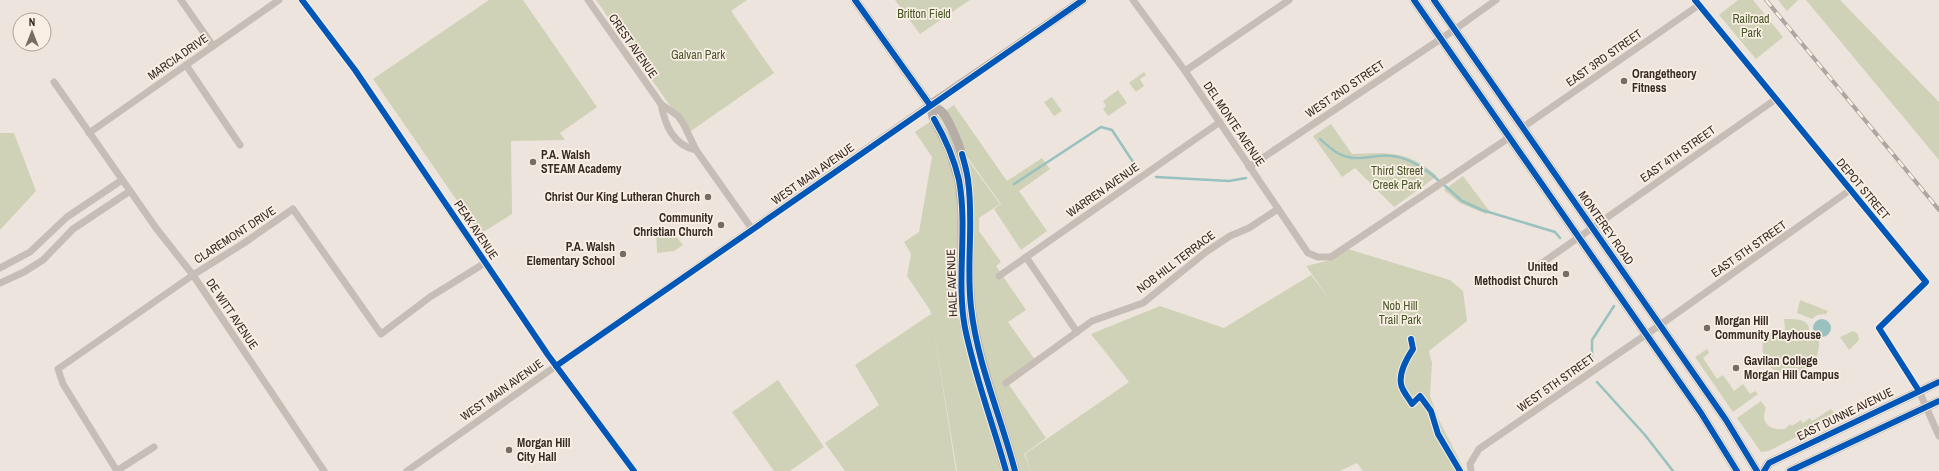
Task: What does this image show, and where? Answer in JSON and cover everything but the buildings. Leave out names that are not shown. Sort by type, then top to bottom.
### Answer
[{"type":"main road","name":"HALE AVENUE","points":[[855,0],[930,105],[933,117],[950,151],[959,181],[962,208],[962,289],[965,327],[1006,471]]},
{"type":"main road","name":"WEST MAIN AVENUE","points":[[930,105],[1083,0]]},
{"type":"main road","points":[[1414,0],[1701,413],[1737,471]]},
{"type":"main road","name":"MONTEREY ROAD","points":[[1434,0],[1726,420],[1757,471]]},
{"type":"main road","name":"HALE AVENUE","points":[[930,105],[941,111],[951,126],[958,142],[968,180],[970,202],[970,300],[974,326],[982,359],[1015,471]]},
{"type":"main road","name":"EAST DUNNE AVENUE","points":[[1764,471],[1770,463],[1939,382]]},
{"type":"main road","points":[[1790,471],[1939,401]]},
{"type":"street","points":[[181,0],[213,46]]},
{"type":"street","name":"MARCIA DRIVE","points":[[89,133],[278,0]]},
{"type":"street","name":"PEAK AVENUE","points":[[302,0],[355,70],[556,366],[634,471]]},
{"type":"street","name":"CREST AVENUE","points":[[588,0],[661,104],[678,116],[684,124],[696,150],[752,229]]},
{"type":"street","name":"DEL MONTE AVENUE","points":[[1133,0],[1185,71],[1308,253],[1318,258],[1331,257],[1510,137]]},
{"type":"street","points":[[1185,71],[1289,0]]},
{"type":"street","name":"WEST 2ND STREET","points":[[1249,167],[1441,39],[1496,0]]},
{"type":"street","name":"DEPOT STREET","points":[[1697,3],[1926,282],[1879,328],[1918,391]]},
{"type":"street","name":"EAST 3RD STREET","points":[[1522,128],[1697,3]]},
{"type":"street","points":[[186,65],[240,145]]},
{"type":"street","name":"DE WITT AVENUE","points":[[54,82],[156,228],[193,275],[324,471]]},
{"type":"street","name":"EAST 4TH STREET","points":[[1535,268],[1580,238],[1592,228],[1776,99]]},
{"type":"street","name":"CREST AVENUE","points":[[661,104],[665,122],[670,132],[678,142],[685,147],[696,150]]},
{"type":"street","name":"WEST MAIN AVENUE","points":[[407,471],[930,105]]},
{"type":"street","name":"WARREN AVENUE","points":[[999,276],[1220,122]]},
{"type":"street","points":[[0,268],[30,252],[67,217],[122,180]]},
{"type":"street","name":"EAST 5TH STREET","points":[[1660,325],[1850,190]]},
{"type":"street","points":[[0,283],[24,272],[43,260],[73,229],[130,191]]},
{"type":"street","name":"CLAREMONT DRIVE","points":[[117,471],[63,384],[58,369],[193,275],[244,243],[293,209],[381,334],[430,297],[485,263]]},
{"type":"street","name":"NOB HILL TERRACE","points":[[1006,383],[1092,321],[1143,303],[1206,252],[1230,236],[1249,228],[1278,209]]},
{"type":"street","points":[[1026,257],[1077,332]]},
{"type":"street","name":"WEST 5TH STREET","points":[[1470,468],[1479,449],[1660,325]]},
{"type":"street","points":[[1918,391],[1939,436]]},
{"type":"street","points":[[117,471],[154,447]]},
{"type":"green space","points":[[489,0],[523,0],[597,107],[560,133],[565,140],[511,141],[512,214],[480,234],[373,79]]},
{"type":"green space","name":"Galvan Park","points":[[596,0],[747,0],[731,11],[774,73],[691,131],[668,103]]},
{"type":"green space","name":"Britton Field","points":[[895,0],[970,0],[920,34]]},
{"type":"green space","name":"Railroad Park","points":[[1738,0],[1753,0],[1783,37],[1756,59],[1719,15]]},
{"type":"green space","points":[[1778,0],[1798,0],[1787,11]]},
{"type":"green space","points":[[1806,0],[1840,0],[1939,102],[1939,160]]},
{"type":"green space","points":[[1144,72],[1146,75],[1140,79],[1144,86],[1136,92],[1129,83]]},
{"type":"green space","points":[[1118,90],[1127,103],[1108,116],[1103,109],[1106,106],[1103,101]]},
{"type":"green space","points":[[1052,97],[1062,111],[1054,116],[1044,102]]},
{"type":"green space","points":[[954,105],[1007,181],[1042,158],[1050,169],[1019,191],[1047,231],[1021,250],[994,209],[1001,204],[938,116]]},
{"type":"green space","points":[[937,117],[1000,204],[979,218],[979,231],[1001,262],[996,266],[1026,310],[1008,322],[1036,361],[1007,382],[1046,438],[1024,454],[1031,471],[957,471],[933,326],[956,471],[845,471],[825,443],[879,405],[855,365],[931,314],[930,310],[907,276],[911,254],[904,242],[919,232],[932,157],[915,132]]},
{"type":"green space","name":"Third Street Creek Park","points":[[1331,124],[1352,154],[1377,153],[1407,157],[1416,161],[1437,176],[1394,207],[1355,168],[1342,177],[1313,136]]},
{"type":"green space","points":[[0,133],[14,133],[36,191],[0,230]]},
{"type":"green space","name":"Third Street Creek Park","points":[[1463,176],[1490,212],[1486,214],[1460,203],[1444,190]]},
{"type":"green space","points":[[656,231],[672,231],[683,245],[674,251],[657,253]]},
{"type":"green space","name":"Nob Hill Trail Park","points":[[1348,249],[1450,280],[1463,291],[1467,321],[1429,351],[1432,363],[1430,396],[1439,420],[1465,471],[1363,471],[1357,463],[1340,471],[1031,471],[1025,454],[1129,382],[1091,334],[1160,306],[1224,328],[1311,275],[1328,297],[1306,266],[1327,261]]},
{"type":"green space","points":[[1800,300],[1828,311],[1826,314],[1817,315],[1812,319],[1797,313]]},
{"type":"green space","points":[[1784,319],[1796,319],[1805,322],[1809,327],[1811,337],[1819,341],[1816,358],[1808,369],[1797,374],[1785,375],[1774,370],[1766,361],[1763,348],[1766,331],[1767,330],[1775,335],[1781,333],[1785,329]]},
{"type":"green space","points":[[1853,331],[1858,334],[1859,340],[1849,350],[1840,337]]},
{"type":"green space","points":[[1707,349],[1709,353],[1703,358],[1717,379],[1723,375],[1734,391],[1743,384],[1750,394],[1755,391],[1758,394],[1733,412],[1695,357]]},
{"type":"green space","points":[[778,380],[824,447],[790,471],[774,471],[732,412]]},
{"type":"green space","points":[[1761,401],[1766,408],[1764,413],[1765,422],[1775,429],[1785,429],[1790,424],[1792,426],[1801,420],[1803,423],[1810,418],[1812,421],[1831,409],[1837,416],[1769,451],[1761,452],[1737,418]]},
{"type":"water","points":[[1822,319],[1828,322],[1831,328],[1828,334],[1822,337],[1816,334],[1813,328],[1816,322]]},
{"type":"waterway","points":[[1014,184],[1101,127],[1112,130],[1137,168]]},
{"type":"waterway","points":[[1320,139],[1336,152],[1352,158],[1387,156],[1403,159],[1426,170],[1439,181]]},
{"type":"waterway","points":[[1156,177],[1229,181],[1246,178]]},
{"type":"waterway","points":[[1444,185],[1462,201],[1482,210],[1555,232],[1560,238]]},
{"type":"waterway","points":[[1592,358],[1592,340],[1614,306]]},
{"type":"waterway","points":[[1597,382],[1645,435],[1673,471]]},
{"type":"railway","points":[[1766,0],[1939,210]]},
{"type":"cycle path","points":[[302,0],[355,70],[548,355],[634,471]]},
{"type":"cycle path","points":[[855,0],[930,105]]},
{"type":"cycle path","points":[[556,366],[1083,0]]},
{"type":"cycle path","points":[[1414,0],[1701,413],[1737,471]]},
{"type":"cycle path","points":[[1434,0],[1726,420],[1757,471]]},
{"type":"cycle path","points":[[1695,0],[1926,282],[1879,328],[1919,391]]},
{"type":"cycle path","points":[[934,119],[949,148],[959,180],[962,217],[962,292],[965,328],[979,382],[1006,471]]},
{"type":"cycle path","points":[[962,154],[968,177],[970,196],[969,275],[974,328],[978,349],[1015,471]]},
{"type":"cycle path","points":[[1411,339],[1413,349],[1402,370],[1402,387],[1412,404],[1420,396],[1431,411],[1438,434],[1460,471]]},
{"type":"cycle path","points":[[1764,471],[1769,463],[1939,382]]},
{"type":"cycle path","points":[[1790,471],[1939,401]]},
{"type":"place","name":"Orangetheory Fitness","points":[[1624,81]]},
{"type":"place","name":"P.A. Walsh STEAM Academy","points":[[533,162]]},
{"type":"place","name":"Christ Our King Lutheran Church","points":[[708,197]]},
{"type":"place","name":"Community Christian Church","points":[[721,225]]},
{"type":"place","name":"P.A. Walsh Elementary School","points":[[623,254]]},
{"type":"place","name":"United Methodist Church","points":[[1566,274]]},
{"type":"place","name":"Morgan Hill Community Playhouse","points":[[1707,328]]},
{"type":"place","name":"Gavilan College Morgan Hill Campus","points":[[1736,368]]},
{"type":"place","name":"Morgan Hill City Hall","points":[[509,450]]}]
